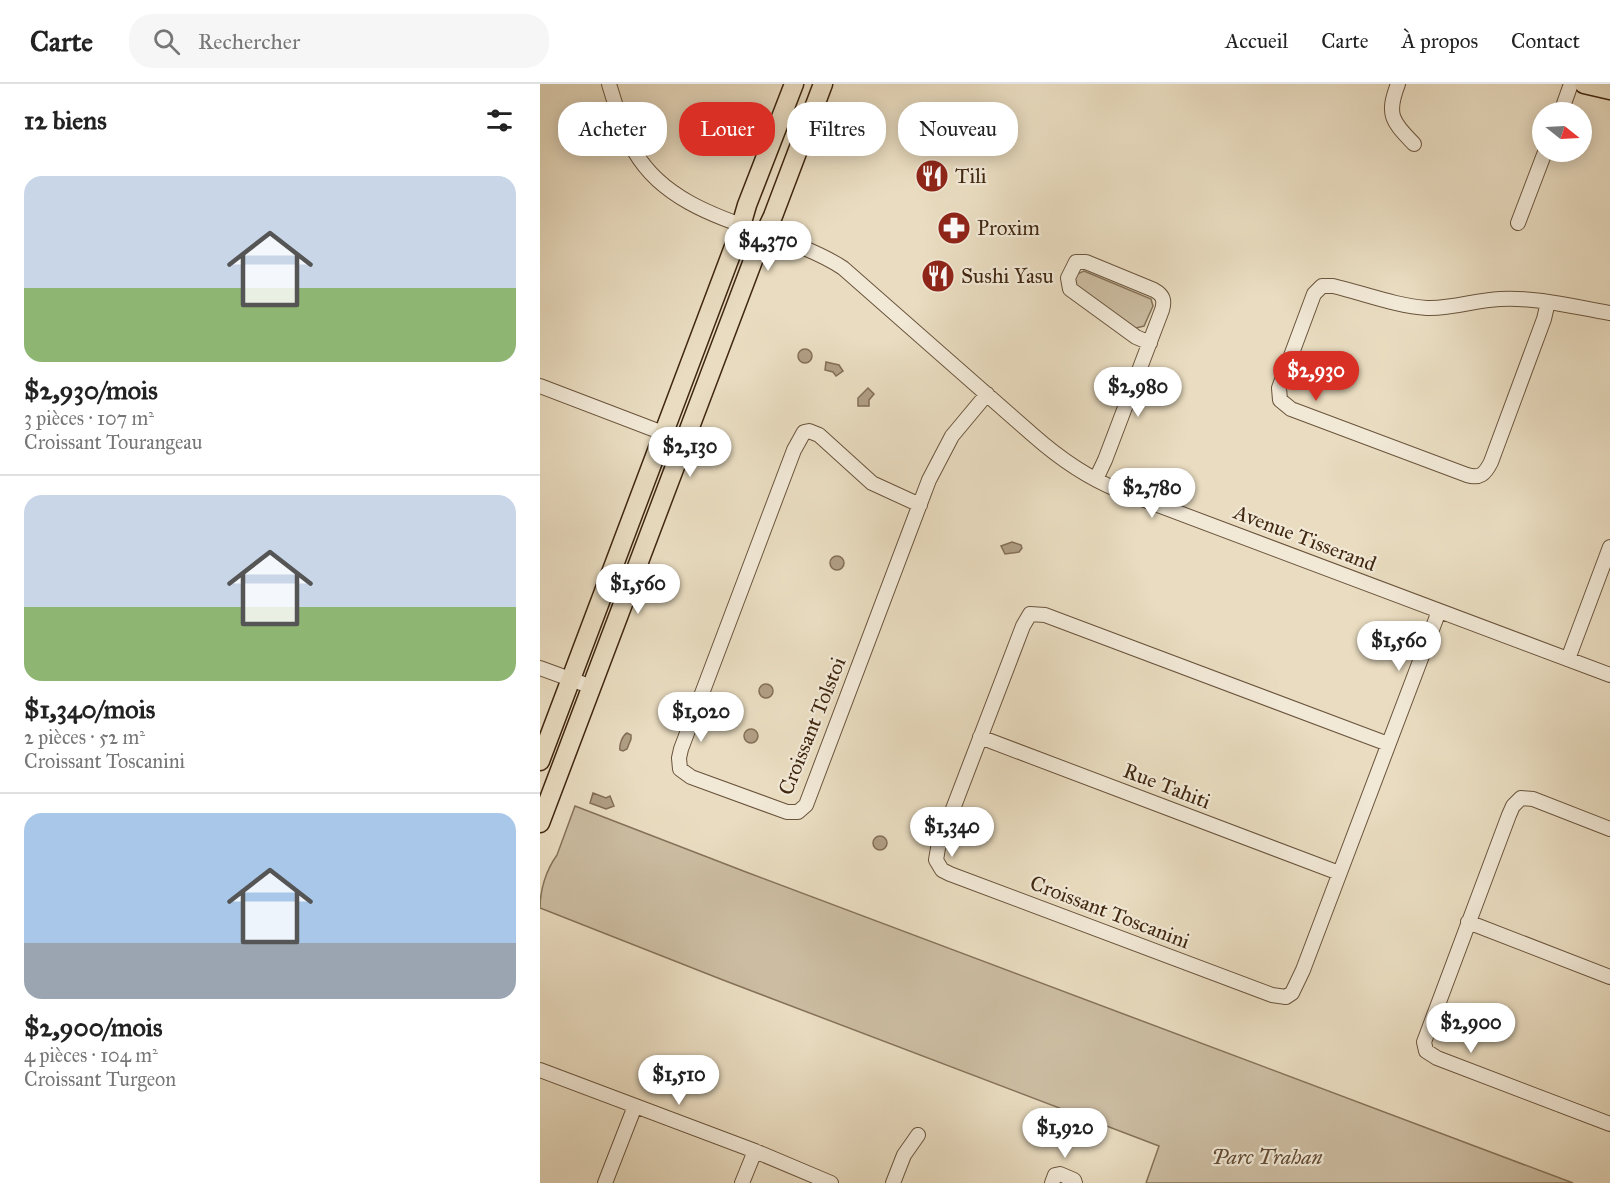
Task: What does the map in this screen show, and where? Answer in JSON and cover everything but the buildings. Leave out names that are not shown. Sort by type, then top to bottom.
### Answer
[{"type":"main road","points":[[540,761],[794,84]]},
{"type":"main road","points":[[540,823],[684,441],[823,84]]},
{"type":"main road","points":[[1584,84],[1610,90]]},
{"type":"street","name":"Avenue Tisserand","points":[[609,84],[627,137],[650,173],[667,188],[681,198],[817,253],[843,268],[1070,465],[1118,490],[1610,675]]},
{"type":"street","points":[[1398,84],[1391,113],[1395,122],[1414,144]]},
{"type":"street","points":[[1565,102],[1571,84]]},
{"type":"street","points":[[1518,223],[1541,162]]},
{"type":"street","points":[[1096,479],[1150,343],[1164,300],[1154,290],[1086,262],[1076,262],[1068,278],[1070,289],[1136,337],[1150,343]]},
{"type":"street","points":[[1548,302],[1544,319],[1488,470],[1481,476],[1467,475],[1287,408],[1280,400],[1279,388],[1314,294],[1322,286],[1333,286],[1428,308],[1455,307],[1500,299],[1526,299],[1548,302],[1610,314]]},
{"type":"street","points":[[540,386],[684,441]]},
{"type":"street","name":"Croissant Tolstoi","points":[[920,505],[878,487],[819,435],[809,431],[804,432],[794,450],[681,749],[680,769],[691,777],[787,812],[798,812],[806,805],[920,505],[945,447],[987,394]]},
{"type":"street","points":[[1568,659],[1610,547]]},
{"type":"street","name":"Croissant Toscanini","points":[[1388,744],[1035,613],[1027,616],[980,737],[936,855],[939,867],[950,874],[1282,998],[1289,996],[1295,989],[1439,611]]},
{"type":"street","points":[[540,668],[592,687]]},
{"type":"street","name":"Rue Tahiti","points":[[980,737],[1339,873]]},
{"type":"street","points":[[1610,828],[1533,799],[1521,798],[1513,806],[1424,1042],[1426,1051],[1437,1058],[1610,1124]]},
{"type":"street","points":[[1468,922],[1610,976]]},
{"type":"street","points":[[540,1070],[754,1151],[831,1183]]},
{"type":"street","points":[[605,1183],[634,1106]]},
{"type":"street","points":[[893,1183],[904,1155],[918,1135]]},
{"type":"street","points":[[742,1183],[754,1151]]},
{"type":"street","points":[[1052,1183],[1055,1176],[1060,1174],[1074,1180],[1075,1183]]},
{"type":"green space","points":[[1084,271],[1151,299],[1153,306],[1144,326],[1136,328],[1131,326],[1077,286],[1075,279],[1077,274]]},
{"type":"green space","name":"Parc Trahan","points":[[575,806],[1573,1183],[1146,1183],[1159,1146],[540,908],[544,880],[557,855]]},
{"type":"shaded area","points":[[802,349],[808,349],[812,356],[808,363],[802,363],[798,359],[798,353]]},
{"type":"shaded area","points":[[826,362],[839,365],[843,371],[836,376],[833,372],[825,370]]},
{"type":"shaded area","points":[[868,388],[874,394],[869,400],[869,406],[858,406],[858,398]]},
{"type":"shaded area","points":[[1012,542],[1021,545],[1022,548],[1019,552],[1005,554],[1001,546]]},
{"type":"shaded area","points":[[834,556],[840,556],[844,563],[840,570],[834,570],[830,566],[830,560]]},
{"type":"shaded area","points":[[763,684],[769,684],[773,691],[769,698],[763,698],[759,694],[759,688]]},
{"type":"shaded area","points":[[748,729],[754,729],[758,736],[754,743],[748,743],[744,739],[744,733]]},
{"type":"shaded area","points":[[627,733],[631,735],[631,739],[627,749],[623,751],[620,750],[620,743]]},
{"type":"shaded area","points":[[593,793],[606,798],[610,796],[614,806],[606,809],[590,803]]},
{"type":"shaded area","points":[[877,836],[883,836],[887,843],[883,850],[877,850],[873,846],[873,840]]},
{"type":"place","name":"Tili","points":[[932,176]]},
{"type":"place","name":"Proxim","points":[[954,228]]},
{"type":"place","name":"Sushi Yasu","points":[[938,276]]}]
